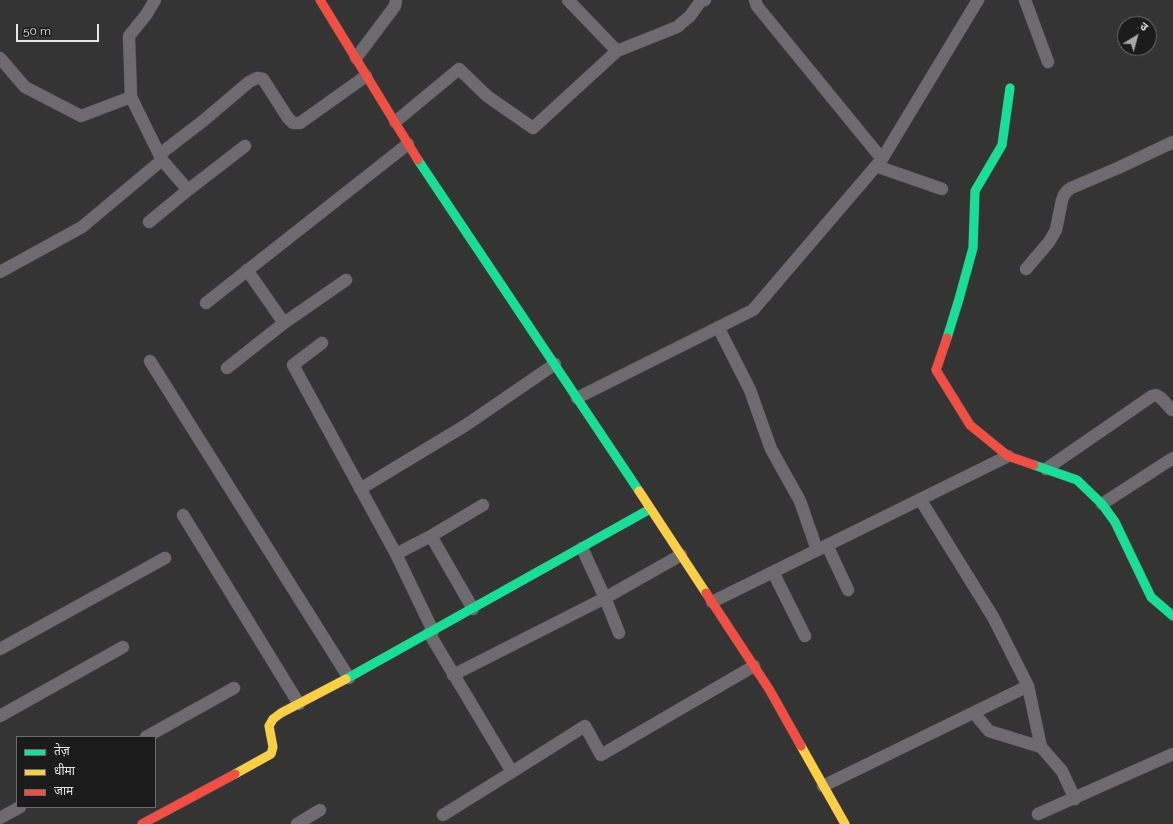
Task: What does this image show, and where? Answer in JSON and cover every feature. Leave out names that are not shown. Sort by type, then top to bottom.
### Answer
[{"type":"street","points":[[155,0],[146,15],[129,36],[131,97],[161,157],[188,190]]},
{"type":"street","points":[[320,0],[408,144],[769,689],[845,824]]},
{"type":"street","points":[[356,58],[395,6],[396,0]]},
{"type":"street","points":[[568,0],[617,52]]},
{"type":"street","points":[[395,122],[459,69],[487,96],[533,128],[617,52],[677,27],[690,16],[700,2],[705,0]]},
{"type":"street","points":[[755,0],[757,6],[879,163],[942,189]]},
{"type":"street","points":[[577,398],[753,310],[879,163],[978,0]]},
{"type":"street","points":[[1025,0],[1048,62]]},
{"type":"street","points":[[0,58],[25,87],[81,116],[131,97]]},
{"type":"street","points":[[0,272],[82,227],[249,82],[257,78],[263,79],[288,118],[293,123],[300,124],[366,76]]},
{"type":"street","points":[[1010,88],[1002,145],[974,191],[973,248],[959,299],[936,370],[970,425],[1008,456],[1077,480],[1102,504],[1116,522],[1151,597],[1173,616]]},
{"type":"street","points":[[1026,269],[1049,242],[1056,230],[1062,200],[1067,191],[1173,142]]},
{"type":"street","points":[[206,303],[408,144]]},
{"type":"street","points":[[149,222],[245,146]]},
{"type":"street","points":[[247,270],[284,323]]},
{"type":"street","points":[[227,368],[284,323],[346,280]]},
{"type":"street","points":[[718,327],[750,390],[771,449],[800,500],[822,548],[848,590]]},
{"type":"street","points":[[322,343],[293,366],[396,554],[431,632],[453,675],[512,772]]},
{"type":"street","points":[[150,361],[349,678]]},
{"type":"street","points":[[360,489],[466,425],[555,364]]},
{"type":"street","points":[[1046,469],[1152,396],[1156,395],[1161,398],[1172,410]]},
{"type":"street","points":[[712,602],[1008,456]]},
{"type":"street","points":[[1102,504],[1173,458]]},
{"type":"street","points":[[920,499],[993,617],[1028,686],[1041,747],[1062,771],[1075,799]]},
{"type":"street","points":[[396,554],[431,536],[483,504]]},
{"type":"street","points":[[142,824],[271,754],[273,747],[269,726],[272,719],[349,678],[650,509]]},
{"type":"street","points":[[183,515],[299,704]]},
{"type":"street","points":[[431,536],[473,609]]},
{"type":"street","points":[[582,548],[619,633]]},
{"type":"street","points":[[453,675],[605,598],[681,555]]},
{"type":"street","points":[[0,649],[165,558]]},
{"type":"street","points":[[772,572],[804,636]]},
{"type":"street","points":[[0,716],[123,647]]},
{"type":"street","points":[[443,815],[586,726],[601,754],[754,666]]},
{"type":"street","points":[[824,786],[1028,686]]},
{"type":"street","points":[[148,736],[234,688]]},
{"type":"street","points":[[974,713],[989,732],[1041,747]]},
{"type":"street","points":[[1038,814],[1075,799],[1173,754]]},
{"type":"street","points":[[0,818],[18,808]]},
{"type":"street","points":[[297,824],[320,810]]},
{"type":"traffic: fast","points":[[947,338],[973,248],[975,191],[1002,145],[1010,88]]},
{"type":"traffic: fast","points":[[418,160],[639,491]]},
{"type":"traffic: fast","points":[[1034,465],[1077,480],[1102,504],[1115,522],[1151,597],[1173,616]]},
{"type":"traffic: fast","points":[[346,679],[650,509]]},
{"type":"traffic: slow","points":[[639,491],[706,593]]},
{"type":"traffic: slow","points":[[235,774],[271,754],[273,747],[269,726],[273,719],[281,713],[346,679]]},
{"type":"traffic: slow","points":[[801,746],[845,824]]},
{"type":"traffic: jam","points":[[320,0],[418,160]]},
{"type":"traffic: jam","points":[[947,338],[936,370],[970,425],[1008,456],[1034,465]]},
{"type":"traffic: jam","points":[[706,593],[769,689],[801,746]]},
{"type":"traffic: jam","points":[[142,824],[235,774]]}]
